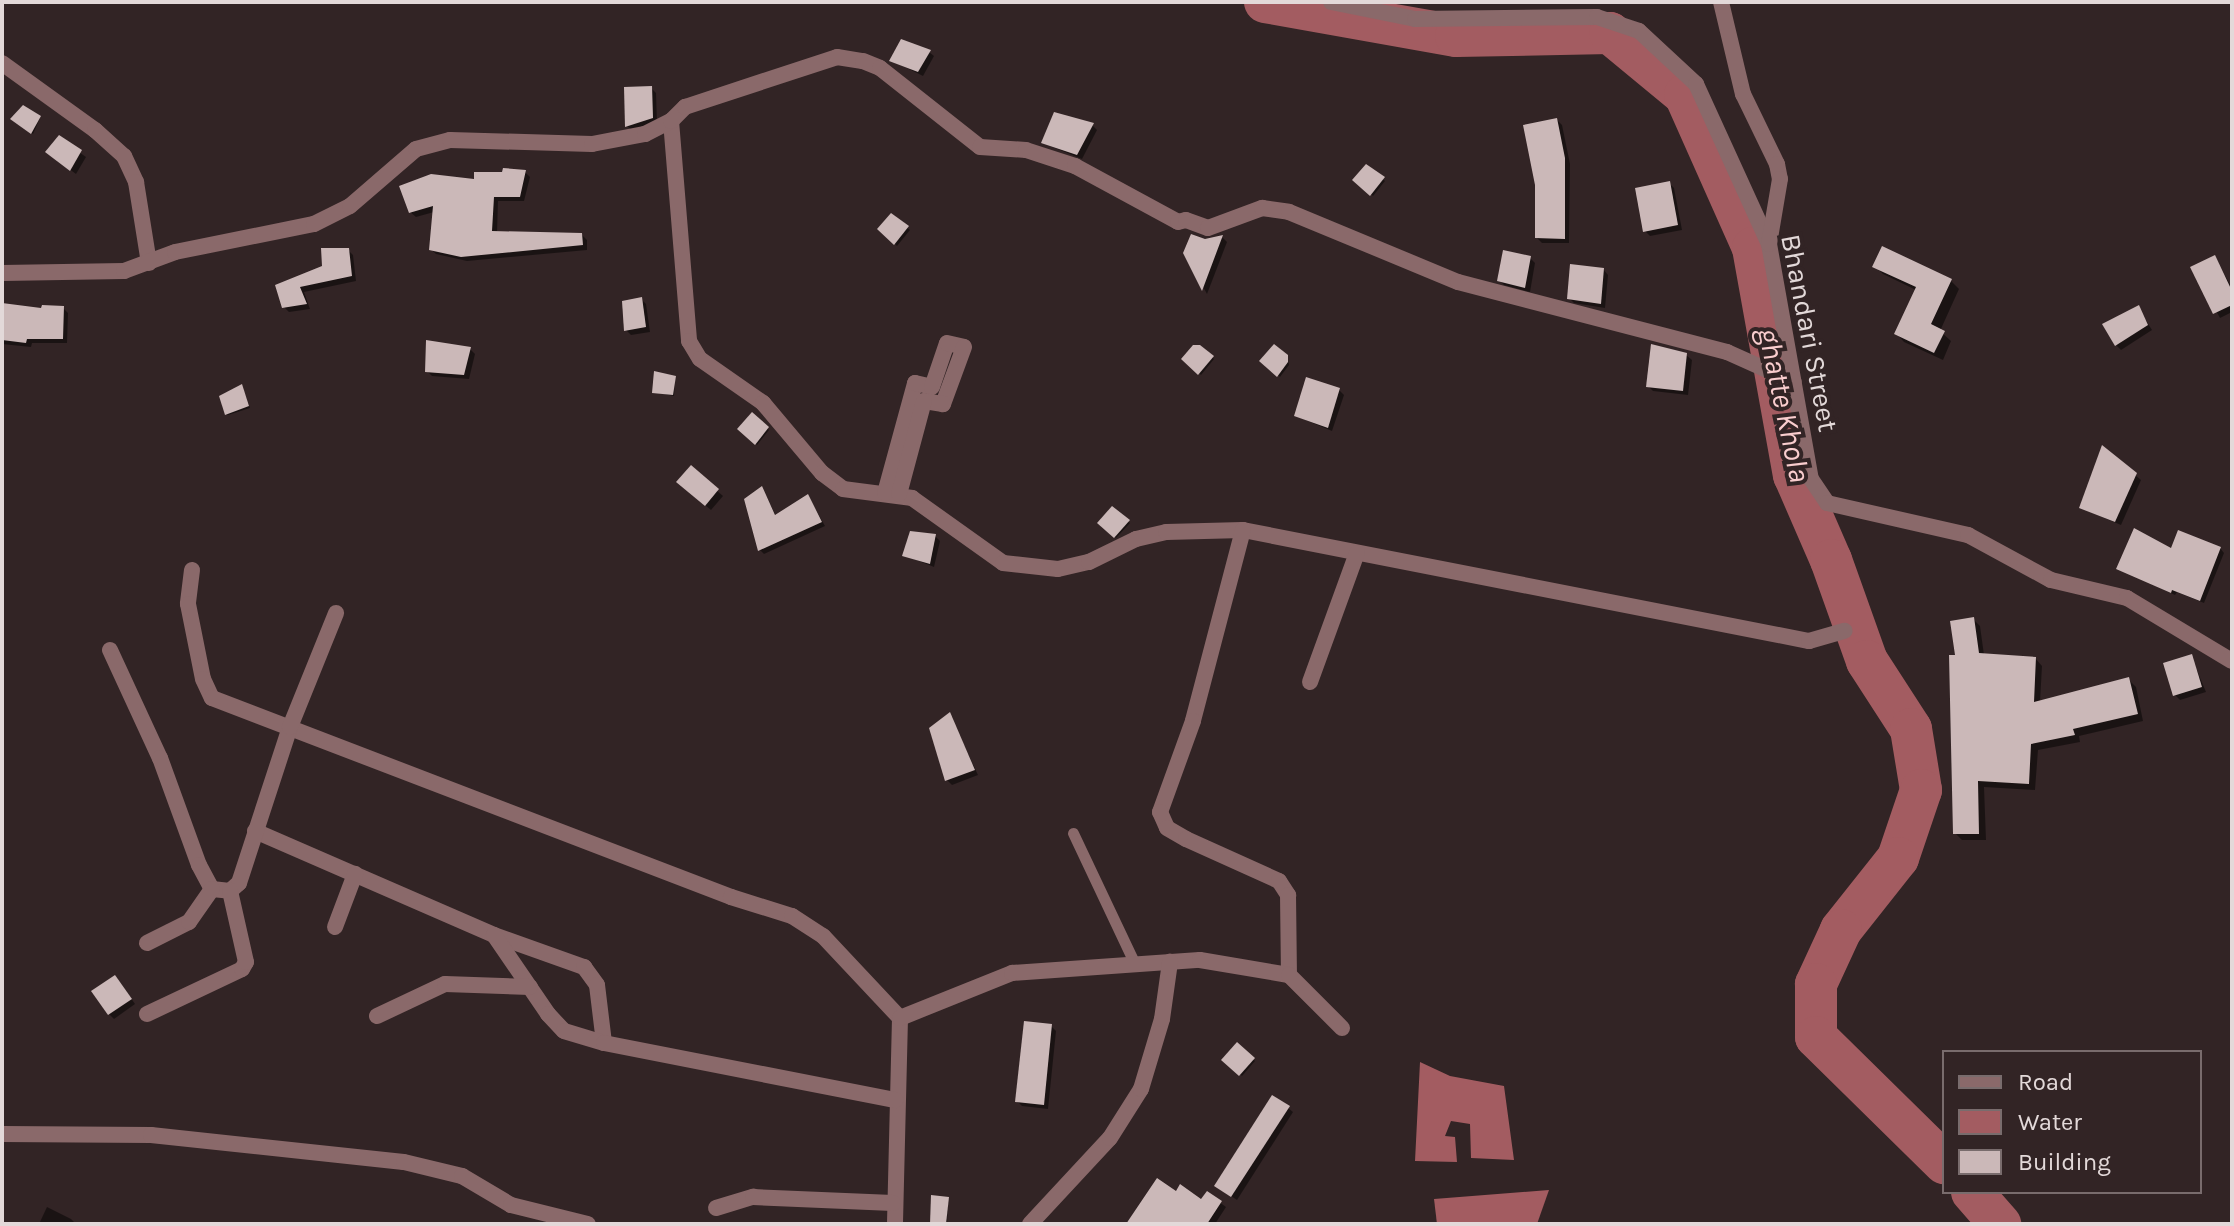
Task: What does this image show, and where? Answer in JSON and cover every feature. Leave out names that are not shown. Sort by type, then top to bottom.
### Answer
[{"type":"street","name":"Bhandari Street","points":[[1331,2],[1415,19],[1597,17],[1639,31],[1696,84],[1769,244],[1811,479],[1827,503],[1968,535],[2051,580],[2127,598],[2232,661]]},
{"type":"street","points":[[1721,2],[1743,94],[1777,164],[1780,179],[1769,244]]},
{"type":"street","points":[[2,273],[100,274],[149,263],[175,252],[314,224],[350,206],[416,149],[450,140],[592,144],[645,134],[671,121],[685,107],[837,57],[863,61],[899,81],[980,147],[1026,150],[1075,166],[1178,222],[1186,220],[1208,228],[1262,208],[1289,212],[1458,282],[1727,352],[1794,382]]},
{"type":"street","points":[[2,63],[95,130],[124,156],[136,182],[149,263]]},
{"type":"street","points":[[671,121],[689,341],[700,359],[763,403],[822,473],[843,489],[912,498],[1003,563],[1058,569],[1089,562],[1136,539],[1166,532],[1243,530],[1809,641],[1845,631]]},
{"type":"street","points":[[947,343],[964,347],[943,404],[924,401],[892,493],[915,383],[932,387],[947,343]]},
{"type":"street","points":[[1243,530],[1193,721],[1160,812],[1167,828],[1279,881],[1288,895],[1289,975]]},
{"type":"street","points":[[1310,682],[1357,553]]},
{"type":"street","points":[[192,570],[188,604],[203,679],[212,698],[731,897],[792,916],[823,936],[900,1018],[895,1100],[895,1224]]},
{"type":"street","points":[[212,889],[230,891],[239,883],[290,727],[336,613]]},
{"type":"street","points":[[110,650],[160,758],[199,865],[212,889]]},
{"type":"street","points":[[255,831],[494,935],[584,967],[597,985],[604,1043]]},
{"type":"street","points":[[335,927],[355,874]]},
{"type":"street","points":[[147,943],[189,922],[212,889]]},
{"type":"street","points":[[147,1014],[242,969],[246,962],[245,951],[230,891]]},
{"type":"street","points":[[494,935],[564,1031],[604,1043],[895,1100]]},
{"type":"street","points":[[900,1018],[1012,973],[1200,960],[1289,975],[1342,1028]]},
{"type":"street","points":[[1030,1224],[1110,1138],[1141,1089],[1162,1019],[1170,962]]},
{"type":"street","points":[[377,1016],[445,984],[530,987]]},
{"type":"street","points":[[2,1134],[151,1135],[404,1162],[462,1176],[511,1205],[588,1224]]},
{"type":"street","points":[[716,1208],[753,1197],[893,1203]]},
{"type":"lane","points":[[1073,833],[1135,964]]},
{"type":"water","points":[[1420,1062],[1450,1076],[1504,1086],[1514,1160],[1471,1158],[1470,1124],[1451,1121],[1445,1136],[1455,1137],[1457,1162],[1415,1161]]},
{"type":"water","points":[[1549,1190],[1537,1224],[1437,1224],[1434,1199]]},
{"type":"building","points":[[901,39],[931,50],[918,72],[889,61]]},
{"type":"building","points":[[652,86],[653,118],[625,127],[624,87]]},
{"type":"building","points":[[23,105],[41,116],[31,134],[10,119]]},
{"type":"building","points":[[1054,112],[1094,123],[1077,155],[1041,143]]},
{"type":"building","points":[[1557,118],[1565,158],[1565,239],[1535,238],[1535,185],[1523,125]]},
{"type":"building","points":[[59,135],[82,150],[70,171],[45,152]]},
{"type":"building","points":[[1366,164],[1385,177],[1370,196],[1352,180]]},
{"type":"building","points":[[503,168],[526,170],[520,197],[494,197],[492,231],[582,233],[583,245],[461,257],[429,250],[433,206],[409,213],[399,186],[431,174],[474,179],[474,172],[502,172]]},
{"type":"building","points":[[1670,181],[1678,225],[1643,232],[1635,188]]},
{"type":"building","points":[[891,213],[909,226],[894,245],[877,229]]},
{"type":"building","points":[[1191,234],[1205,239],[1223,235],[1202,291],[1183,253]]},
{"type":"building","points":[[1882,246],[1952,279],[1931,324],[1945,331],[1934,353],[1894,334],[1916,287],[1872,267]]},
{"type":"building","points":[[321,248],[349,248],[352,276],[300,287],[307,304],[282,308],[275,285],[322,266]]},
{"type":"building","points":[[1503,250],[1531,256],[1525,288],[1497,281]]},
{"type":"building","points":[[2215,255],[2232,291],[2232,305],[2213,314],[2190,267]]},
{"type":"building","points":[[1570,264],[1604,268],[1601,304],[1567,299]]},
{"type":"building","points":[[642,297],[646,327],[624,331],[622,301]]},
{"type":"building","points":[[2,303],[41,308],[42,305],[64,306],[63,339],[27,339],[26,343],[2,340]]},
{"type":"building","points":[[2139,305],[2148,325],[2115,346],[2102,324]]},
{"type":"building","points":[[426,340],[471,347],[464,375],[425,372]]},
{"type":"building","points":[[1274,344],[1288,355],[1288,362],[1277,377],[1259,361]]},
{"type":"building","points":[[1651,344],[1687,353],[1683,391],[1646,387]]},
{"type":"building","points":[[1193,345],[1200,345],[1214,356],[1198,375],[1181,359]]},
{"type":"building","points":[[654,371],[676,376],[673,395],[652,393]]},
{"type":"building","points":[[1306,377],[1340,388],[1328,428],[1294,416]]},
{"type":"building","points":[[242,384],[249,406],[225,415],[219,396]]},
{"type":"building","points":[[752,412],[769,427],[755,445],[737,429]]},
{"type":"building","points":[[2102,445],[2137,473],[2115,522],[2079,508]]},
{"type":"building","points":[[691,465],[719,489],[705,506],[676,482]]},
{"type":"building","points":[[762,486],[775,515],[808,494],[822,522],[758,551],[744,499]]},
{"type":"building","points":[[1112,506],[1130,520],[1114,538],[1097,523]]},
{"type":"building","points":[[2134,528],[2171,548],[2178,530],[2221,547],[2200,601],[2172,590],[2171,593],[2116,569]]},
{"type":"building","points":[[910,531],[936,534],[930,564],[902,556]]},
{"type":"building","points":[[1974,617],[1979,653],[2036,657],[2034,702],[2129,677],[2138,714],[2073,729],[2075,735],[2031,744],[2029,784],[1978,781],[1979,834],[1953,834],[1949,655],[1955,655],[1950,621]]},
{"type":"building","points":[[2192,654],[2202,687],[2173,696],[2163,663]]},
{"type":"building","points":[[950,712],[975,770],[945,781],[929,728]]},
{"type":"building","points":[[115,975],[132,999],[108,1015],[91,991]]},
{"type":"building","points":[[1024,1021],[1052,1024],[1044,1105],[1015,1102]]},
{"type":"building","points":[[1237,1042],[1255,1058],[1239,1076],[1221,1060]]},
{"type":"building","points":[[1272,1095],[1290,1106],[1231,1197],[1214,1186]]},
{"type":"building","points":[[1157,1178],[1176,1191],[1180,1184],[1201,1199],[1207,1191],[1222,1201],[1207,1224],[1126,1224]]},
{"type":"building","points":[[931,1195],[949,1197],[946,1224],[930,1224]]},
{"type":"waterway","name":"ghatte Khola","points":[[1265,2],[1456,36],[1610,33],[1685,95],[1753,248],[1794,475],[1831,560],[1867,661],[1911,729],[1921,790],[1898,858],[1841,930],[1816,984],[1816,1037],[1942,1161]]},
{"type":"waterway","name":"ghatte Khola","points":[[1974,1194],[2000,1224]]}]
